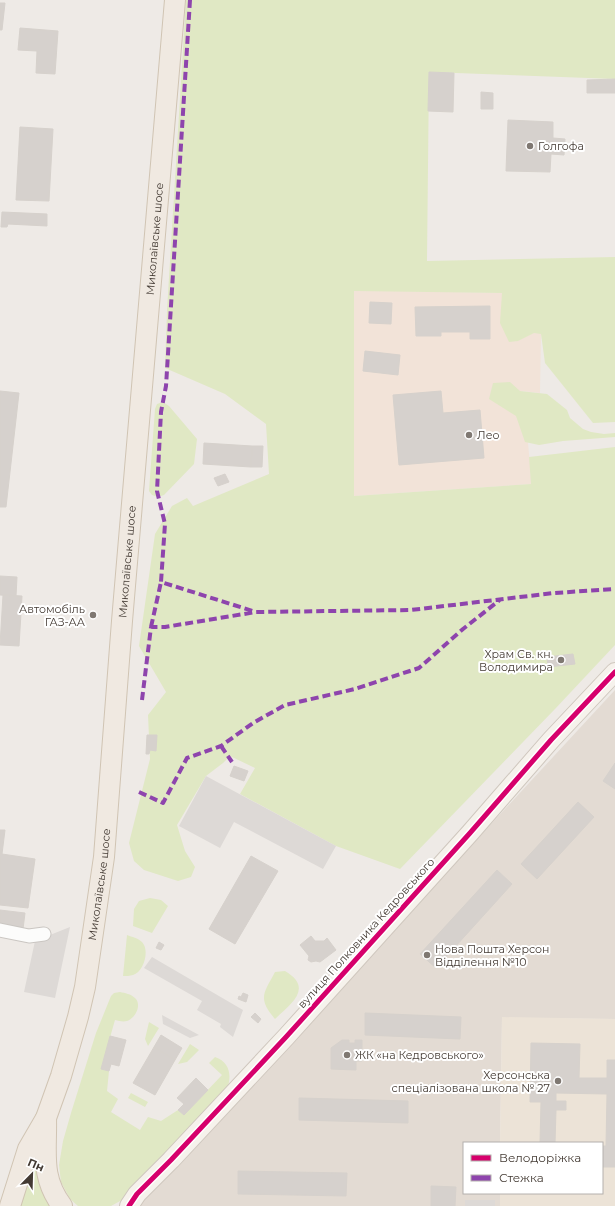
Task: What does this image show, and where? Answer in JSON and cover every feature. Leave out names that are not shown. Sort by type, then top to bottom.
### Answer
[{"type":"main road","name":"Миколаївське шосе","points":[[10,1206],[28,1149],[46,1118],[61,1076],[85,987],[104,857],[122,622],[175,0]]},
{"type":"main road","name":"Миколаївське шосе","points":[[46,1118],[45,1161],[47,1174],[50,1187],[62,1206]]},
{"type":"street","name":"вулиця Полковника Кедровського","points":[[117,1206],[133,1200],[286,1037],[470,833],[551,740],[615,672]]},
{"type":"street","points":[[0,930],[28,936],[44,934]]},
{"type":"shaded area","points":[[354,290],[502,293],[541,334],[540,393],[521,391],[525,413],[532,484],[354,496]]},
{"type":"shaded area","points":[[615,690],[615,1019],[502,1018],[500,1142],[463,1142],[463,1194],[500,1194],[500,1206],[138,1206]]},
{"type":"shaded area","points":[[206,776],[336,846],[323,869],[234,822],[220,848],[179,826]]},
{"type":"shaded area","points":[[70,927],[55,998],[24,992],[35,941]]},
{"type":"shaded area","points":[[152,957],[243,1010],[233,1037],[220,1027],[221,1024],[197,1010],[202,1001],[144,968]]},
{"type":"shaded area","points":[[162,1015],[199,1035],[190,1038],[163,1024]]},
{"type":"shaded area","name":"Херсонська спеціалізована школа № 27","points":[[502,1017],[615,1019],[615,1206],[500,1206],[500,1194],[603,1194],[603,1142],[500,1142]]},
{"type":"shaded area","points":[[465,1200],[495,1200],[495,1206],[465,1206]]},
{"type":"green space","points":[[186,0],[615,0],[615,79],[429,72],[427,261],[615,257],[615,422],[593,423],[545,363],[541,334],[534,333],[518,341],[509,342],[500,323],[502,293],[354,291],[354,496],[531,484],[529,457],[615,447],[615,645],[400,869],[336,846],[240,794],[255,768],[230,756],[206,776],[177,825],[185,851],[195,867],[191,877],[178,881],[144,870],[134,861],[129,843],[150,759],[148,715],[166,692],[139,646],[155,534],[172,506],[187,498],[193,506],[269,474],[266,424],[225,394],[165,368],[167,310]]},
{"type":"green space","points":[[510,382],[520,391],[547,394],[567,410],[570,418],[583,429],[604,434],[615,433],[615,437],[563,441],[539,445],[525,442],[516,416],[489,399],[493,383]]},
{"type":"green space","points":[[163,402],[169,406],[197,439],[194,464],[164,495],[158,497],[152,495],[149,491],[155,409],[157,404]]},
{"type":"green space","points":[[150,898],[161,900],[168,906],[152,933],[133,926],[134,909],[139,901]]},
{"type":"green space","points":[[127,935],[142,942],[146,950],[146,955],[143,965],[137,973],[123,976]]},
{"type":"green space","points":[[285,971],[294,977],[298,984],[299,990],[293,1002],[275,1019],[266,1006],[264,1000],[265,991],[275,972]]},
{"type":"green space","points":[[120,992],[133,997],[137,1001],[138,1007],[133,1017],[127,1021],[115,1020],[101,1069],[109,1071],[107,1091],[118,1099],[111,1112],[140,1130],[148,1117],[161,1121],[178,1110],[184,1115],[222,1075],[209,1063],[215,1057],[224,1062],[227,1066],[229,1084],[227,1089],[122,1200],[111,1206],[78,1206],[70,1199],[61,1182],[59,1165],[63,1141],[96,1033],[111,996],[114,993]]},
{"type":"green space","points":[[149,1022],[159,1028],[148,1046],[145,1039]]},
{"type":"green space","points":[[190,1044],[199,1050],[187,1062],[178,1064]]},
{"type":"green space","points":[[131,1093],[148,1102],[145,1107],[128,1098]]},
{"type":"green space","points":[[32,1157],[37,1159],[51,1206],[16,1206]]},
{"type":"building","points":[[0,3],[5,3],[2,30],[0,30]]},
{"type":"building","points":[[20,28],[58,31],[55,74],[36,73],[37,51],[18,50]]},
{"type":"building","points":[[429,72],[454,73],[453,112],[428,111]]},
{"type":"building","points":[[615,79],[615,93],[587,93],[587,80]]},
{"type":"building","points":[[481,92],[493,93],[493,109],[481,109]]},
{"type":"building","points":[[508,120],[553,122],[553,138],[565,139],[564,155],[551,154],[550,172],[506,171]]},
{"type":"building","points":[[20,127],[53,129],[49,201],[16,200]]},
{"type":"building","points":[[2,212],[47,214],[47,226],[8,224],[7,227],[1,227]]},
{"type":"building","points":[[370,302],[392,303],[391,324],[369,323]]},
{"type":"building","points":[[490,306],[490,339],[470,339],[470,332],[441,332],[441,336],[416,336],[415,307]]},
{"type":"building","points":[[365,351],[400,355],[398,375],[363,371]]},
{"type":"building","points":[[0,391],[19,393],[6,507],[0,507]]},
{"type":"building","points":[[441,391],[443,413],[480,410],[484,458],[399,465],[393,395]]},
{"type":"building","points":[[204,443],[252,446],[251,467],[203,464]]},
{"type":"building","points":[[252,446],[263,446],[262,467],[251,467]]},
{"type":"building","points":[[225,474],[229,482],[218,486],[214,478]]},
{"type":"building","points":[[0,576],[17,577],[16,596],[0,595]]},
{"type":"building","points":[[3,595],[22,596],[19,646],[0,645]]},
{"type":"building","name":"Храм Св. кн. Володимира","points":[[573,654],[575,664],[548,667],[547,657]]},
{"type":"building","points":[[147,735],[157,735],[156,751],[150,750],[149,754],[146,754]]},
{"type":"building","points":[[615,763],[615,789],[603,781]]},
{"type":"building","points":[[234,766],[248,771],[244,781],[230,776]]},
{"type":"building","points":[[578,802],[594,817],[537,879],[521,864]]},
{"type":"building","points":[[0,830],[5,830],[2,854],[35,859],[28,908],[0,905]]},
{"type":"building","points":[[251,856],[278,871],[235,944],[209,929]]},
{"type":"building","points":[[497,870],[512,884],[436,968],[420,954]]},
{"type":"building","points":[[0,910],[25,913],[23,929],[0,926]]},
{"type":"building","points":[[311,936],[315,941],[324,941],[327,938],[336,950],[320,962],[311,962],[308,960],[309,956],[300,945]]},
{"type":"building","points":[[159,942],[164,945],[161,950],[156,948]]},
{"type":"building","points":[[243,993],[248,995],[246,1002],[238,999]]},
{"type":"building","points":[[255,1013],[261,1019],[258,1023],[251,1017]]},
{"type":"building","points":[[365,1013],[461,1017],[460,1039],[365,1035]]},
{"type":"building","points":[[161,1035],[182,1048],[175,1060],[154,1047]]},
{"type":"building","points":[[110,1036],[126,1040],[119,1066],[111,1064],[109,1071],[101,1069]]},
{"type":"building","name":"ЖК «на Кедровського»","points":[[342,1040],[349,1040],[349,1043],[355,1043],[355,1040],[362,1040],[362,1061],[356,1061],[356,1070],[331,1069],[331,1048]]},
{"type":"building","points":[[531,1043],[580,1044],[579,1078],[607,1078],[607,1060],[615,1060],[615,1167],[603,1167],[603,1146],[606,1146],[607,1094],[556,1093],[556,1101],[566,1101],[566,1110],[556,1110],[555,1142],[540,1142],[541,1102],[530,1102]]},
{"type":"building","points":[[154,1047],[175,1060],[155,1095],[133,1083]]},
{"type":"building","points":[[196,1078],[208,1090],[184,1115],[178,1110],[184,1104],[177,1098]]},
{"type":"building","points":[[299,1098],[408,1101],[408,1123],[299,1120]]},
{"type":"building","points":[[238,1171],[347,1173],[346,1196],[238,1194]]},
{"type":"building","points":[[431,1186],[456,1187],[455,1206],[431,1206]]},
{"type":"marked path","points":[[190,0],[166,386],[161,412],[157,491],[165,524],[161,582],[256,612]]},
{"type":"marked path","points":[[151,627],[161,582]]},
{"type":"marked path","points":[[142,700],[151,627],[165,627],[256,612],[411,610],[554,593],[615,589]]},
{"type":"marked path","points":[[139,792],[163,803],[187,758],[221,746],[253,723],[285,705],[355,689],[419,668],[463,629],[501,599]]},
{"type":"marked path","points":[[221,746],[232,762]]},
{"type":"cycle path","points":[[129,1206],[137,1194],[171,1160],[286,1037],[470,833],[551,740],[615,672]]},
{"type":"place","name":"Голгофа","points":[[530,146]]},
{"type":"place","name":"Лео","points":[[469,435]]},
{"type":"place","name":"Автомобіль ГАЗ-АА","points":[[93,615]]},
{"type":"place","name":"Храм Св. кн. Володимира","points":[[561,660]]},
{"type":"place","name":"Нова Пошта Херсон Відділення №10","points":[[427,955]]},
{"type":"place","name":"ЖК «на Кедровського»","points":[[347,1055]]},
{"type":"place","name":"Херсонська спеціалізована школа № 27","points":[[558,1081]]}]
